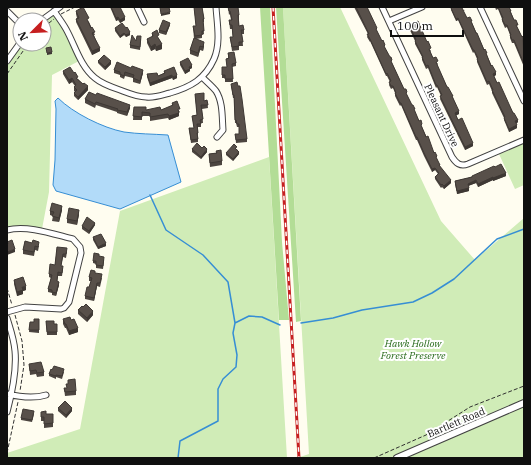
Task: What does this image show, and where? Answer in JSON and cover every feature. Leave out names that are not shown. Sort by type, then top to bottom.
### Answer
[{"type":"street","points":[[60,7],[54,11],[66,29],[86,69],[94,77],[106,85],[142,97],[154,97],[183,89],[202,77],[215,57],[218,36],[216,7]]},
{"type":"street","points":[[137,7],[144,22]]},
{"type":"street","name":"Pleasant Drive","points":[[382,7],[456,163],[462,165],[468,164],[524,140]]},
{"type":"street","points":[[389,21],[422,7]]},
{"type":"street","points":[[480,7],[524,101]]},
{"type":"street","points":[[7,61],[14,52]]},
{"type":"street","points":[[202,77],[216,92],[222,106],[223,130],[216,136]]},
{"type":"street","points":[[7,230],[17,228],[30,229],[74,239],[79,244],[81,249],[80,260],[69,302],[64,308],[53,309],[25,307],[7,312]]},
{"type":"street","points":[[7,318],[13,337],[16,356],[16,368],[9,394],[7,412]]},
{"type":"street","points":[[9,394],[38,398],[46,395]]},
{"type":"street","name":"Bartlett Road","points":[[397,458],[524,403]]},
{"type":"path","points":[[7,74],[22,52]]},
{"type":"path","points":[[374,458],[426,436],[470,407],[524,386]]},
{"type":"green space","points":[[260,7],[270,7],[282,242],[289,320],[279,320]]},
{"type":"green space","points":[[276,7],[283,7],[301,321],[296,322]]},
{"type":"green space","name":"Hawk Hollow Forest Preserve","points":[[283,7],[340,7],[441,221],[475,260],[524,218],[524,458],[297,458],[309,454]]},
{"type":"green space","points":[[53,13],[64,28],[79,61],[52,75],[49,192],[42,229],[25,226],[7,228],[7,66],[16,52],[52,52]]},
{"type":"green space","points":[[524,143],[524,185],[515,189],[499,154]]},
{"type":"green space","points":[[269,157],[287,458],[7,458],[7,453],[80,429],[120,211]]},
{"type":"water","points":[[58,98],[64,104],[80,114],[107,127],[124,132],[168,135],[181,182],[120,209],[56,191],[53,185],[55,160],[55,101]]},
{"type":"building","points":[[83,7],[89,18],[87,19],[91,28],[92,27],[95,32],[92,33],[100,48],[92,51],[76,19],[79,18],[76,11]]},
{"type":"building","points":[[111,7],[120,7],[125,17],[120,20],[118,17],[116,18]]},
{"type":"building","points":[[160,7],[169,7],[170,12],[161,14]]},
{"type":"building","points":[[194,7],[202,7],[204,31],[202,31],[202,35],[195,36],[193,26],[196,26]]},
{"type":"building","points":[[228,7],[238,7],[239,26],[243,25],[244,30],[241,30],[243,42],[239,42],[239,46],[232,47],[230,37],[233,37],[232,25],[230,25],[229,20],[232,20]]},
{"type":"building","points":[[356,7],[367,7],[377,28],[376,29],[382,41],[383,40],[384,46],[391,57],[391,61],[404,89],[406,89],[406,93],[415,109],[419,121],[421,120],[421,125],[426,137],[428,136],[434,153],[435,152],[437,156],[439,165],[451,180],[444,186],[442,184],[441,185],[435,177],[439,173],[435,168],[432,169],[416,137],[393,86],[391,86],[389,82],[391,81],[387,73],[386,74],[367,34],[369,34]]},
{"type":"building","points":[[465,7],[462,8],[467,18],[470,17],[484,50],[485,49],[487,53],[491,66],[492,65],[496,72],[493,74],[497,83],[499,82],[513,113],[518,120],[515,121],[517,125],[509,129],[489,81],[487,82],[477,59],[478,58],[458,18],[456,19],[451,8]]},
{"type":"building","points":[[498,7],[509,7],[514,20],[516,20],[518,25],[516,25],[522,37],[523,36],[524,64],[514,40],[512,40],[507,25],[505,25],[502,19],[503,18]]},
{"type":"building","points":[[163,20],[170,23],[166,32],[159,30]]},
{"type":"building","points":[[418,21],[431,48],[429,49],[433,58],[436,57],[438,61],[436,62],[447,87],[453,96],[459,111],[455,113],[458,120],[462,118],[473,143],[465,147],[440,96],[442,95],[436,85],[428,65],[426,66],[409,25]]},
{"type":"building","points":[[122,23],[130,32],[126,35],[124,33],[120,36],[115,28]]},
{"type":"building","points":[[157,30],[159,35],[157,36],[162,44],[156,47],[155,44],[151,47],[147,39],[153,36],[152,33]]},
{"type":"building","points":[[132,35],[136,41],[137,36],[141,36],[140,47],[130,45]]},
{"type":"building","points":[[194,38],[204,42],[203,47],[200,46],[198,53],[190,50]]},
{"type":"building","points":[[234,52],[236,63],[232,64],[233,79],[225,79],[225,75],[222,75],[222,67],[227,67],[226,59],[229,58],[228,53]]},
{"type":"building","points":[[104,55],[111,61],[105,67],[98,61]]},
{"type":"building","points":[[188,58],[192,65],[189,67],[190,69],[185,71],[180,62]]},
{"type":"building","points":[[117,62],[131,68],[132,66],[143,70],[140,81],[133,78],[134,75],[125,72],[124,76],[120,74],[120,72],[114,70]]},
{"type":"building","points":[[70,67],[78,77],[76,78],[88,86],[78,97],[74,93],[77,90],[74,87],[76,85],[72,78],[69,80],[63,71]]},
{"type":"building","points":[[174,67],[177,75],[173,77],[172,75],[150,83],[147,74],[157,73],[158,76],[165,73],[164,71]]},
{"type":"building","points":[[237,82],[238,86],[240,86],[247,139],[236,140],[235,134],[239,134],[239,124],[237,124],[235,120],[234,95],[231,84]]},
{"type":"building","points":[[89,92],[96,95],[97,93],[130,105],[127,112],[96,102],[95,104],[85,99]]},
{"type":"building","points":[[204,93],[204,101],[207,100],[208,105],[201,105],[203,119],[200,120],[201,124],[197,124],[198,139],[191,140],[189,128],[194,128],[192,116],[197,115],[195,94]]},
{"type":"building","points":[[177,101],[180,109],[178,109],[179,113],[169,116],[168,114],[150,117],[150,113],[142,112],[142,117],[133,116],[134,107],[146,107],[146,110],[160,107],[161,110],[173,105],[172,103]]},
{"type":"building","points":[[197,143],[202,148],[204,146],[207,149],[201,157],[192,149]]},
{"type":"building","points":[[234,144],[237,147],[235,148],[239,152],[233,159],[226,153]]},
{"type":"building","points":[[221,150],[222,161],[210,163],[209,154],[217,153],[216,151]]},
{"type":"building","points":[[501,164],[506,173],[478,184],[476,180],[468,184],[469,188],[457,191],[455,181],[472,177]]},
{"type":"building","points":[[52,203],[62,206],[59,218],[52,216],[54,212],[50,211]]},
{"type":"building","points":[[69,208],[79,210],[77,221],[67,219]]},
{"type":"building","points":[[87,217],[95,223],[89,231],[82,226]]},
{"type":"building","points":[[101,234],[106,243],[98,247],[93,237]]},
{"type":"building","points":[[12,240],[15,249],[7,252],[7,242]]},
{"type":"building","points":[[33,240],[39,242],[38,247],[35,246],[34,252],[23,250],[25,241],[32,243]]},
{"type":"building","points":[[57,247],[67,248],[66,254],[63,254],[61,266],[63,266],[62,273],[58,272],[57,281],[59,282],[56,293],[48,289],[52,275],[49,274],[50,264],[55,265]]},
{"type":"building","points":[[94,253],[104,257],[103,266],[96,265],[96,261],[93,261]]},
{"type":"building","points":[[91,270],[95,271],[95,273],[102,274],[100,283],[97,283],[94,298],[85,296],[87,287],[89,287],[92,278],[89,277]]},
{"type":"building","points":[[23,277],[26,286],[22,287],[23,290],[17,292],[14,280]]},
{"type":"building","points":[[86,304],[93,311],[87,318],[78,310]]},
{"type":"building","points":[[70,317],[71,320],[74,319],[78,328],[69,331],[63,319]]},
{"type":"building","points":[[34,319],[39,319],[39,330],[29,330],[30,322],[34,322]]},
{"type":"building","points":[[46,321],[54,321],[54,324],[57,324],[57,332],[47,332]]},
{"type":"building","points":[[41,362],[44,372],[37,373],[36,370],[30,371],[29,364]]},
{"type":"building","points":[[54,366],[64,369],[62,376],[49,374]]},
{"type":"building","points":[[75,379],[76,391],[65,392],[64,388],[67,388],[66,384],[68,384],[68,380]]},
{"type":"building","points":[[65,401],[72,408],[66,415],[58,408]]},
{"type":"building","points":[[23,409],[34,411],[32,420],[21,418]]},
{"type":"building","points":[[46,411],[46,414],[53,414],[53,423],[44,424],[44,417],[41,417],[41,412]]},
{"type":"waterway","points":[[150,195],[166,230],[203,255],[228,282],[235,323]]},
{"type":"waterway","points":[[301,323],[333,318],[362,310],[413,302],[432,293],[454,279],[497,239],[524,229]]},
{"type":"waterway","points":[[178,458],[180,441],[218,421],[218,389],[223,379],[236,367],[237,355],[233,333],[235,323],[249,316],[262,317],[280,325]]},
{"type":"railway","points":[[273,7],[299,458]]}]
